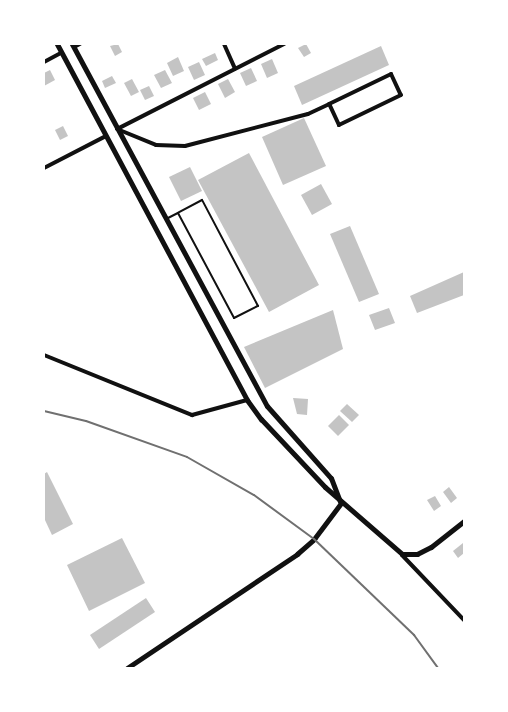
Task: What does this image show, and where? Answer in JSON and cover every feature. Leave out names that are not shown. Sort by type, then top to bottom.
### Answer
[{"type":"street","points":[[57,44],[247,400],[341,503],[402,554],[465,620]]},
{"type":"street","points":[[44,62],[73,45],[80,44]]},
{"type":"street","points":[[224,44],[235,69]]},
{"type":"street","points":[[44,168],[284,44]]},
{"type":"street","points":[[73,45],[267,406],[331,478],[341,503]]},
{"type":"street","points":[[117,129],[156,145],[184,146],[308,114],[391,74],[401,95],[339,125],[329,104]]},
{"type":"street","points":[[196,305],[203,304],[208,298]]},
{"type":"street","points":[[44,355],[192,415],[247,400]]},
{"type":"street","points":[[127,669],[297,554],[314,539],[341,503]]},
{"type":"street","points":[[402,554],[424,551],[465,521]]},
{"type":"lane","points":[[166,219],[202,200],[258,306],[234,318],[178,213]]},
{"type":"building","points":[[118,44],[122,52],[115,56],[110,46]]},
{"type":"building","points":[[306,44],[311,53],[304,57],[298,48]]},
{"type":"building","points":[[381,46],[389,65],[302,105],[294,86]]},
{"type":"building","points":[[215,53],[218,60],[206,66],[202,59]]},
{"type":"building","points":[[178,57],[184,71],[173,76],[167,63]]},
{"type":"building","points":[[272,59],[278,73],[267,78],[261,64]]},
{"type":"building","points":[[199,62],[205,75],[194,80],[188,67]]},
{"type":"building","points":[[251,68],[257,81],[246,86],[240,73]]},
{"type":"building","points":[[50,70],[55,80],[44,86],[44,73]]},
{"type":"building","points":[[165,70],[172,83],[161,88],[154,75]]},
{"type":"building","points":[[112,76],[116,83],[105,88],[102,81]]},
{"type":"building","points":[[132,79],[139,92],[131,96],[124,83]]},
{"type":"building","points":[[228,79],[235,92],[225,98],[218,84]]},
{"type":"building","points":[[149,86],[154,96],[145,100],[140,90]]},
{"type":"building","points":[[205,92],[211,104],[199,110],[193,98]]},
{"type":"building","points":[[304,118],[326,166],[283,185],[262,137]]},
{"type":"building","points":[[63,126],[68,136],[60,140],[55,130]]},
{"type":"building","points":[[249,153],[319,285],[269,312],[198,180]]},
{"type":"building","points":[[190,167],[202,191],[181,201],[169,177]]},
{"type":"building","points":[[321,184],[332,204],[312,215],[301,195]]},
{"type":"building","points":[[350,226],[379,294],[359,302],[330,234]]},
{"type":"building","points":[[464,272],[464,295],[417,313],[410,296]]},
{"type":"building","points":[[389,308],[395,323],[375,330],[369,315]]},
{"type":"building","points":[[333,310],[343,349],[265,388],[244,347]]},
{"type":"building","points":[[293,398],[308,399],[307,415],[297,414]]},
{"type":"building","points":[[347,404],[359,415],[352,422],[340,411]]},
{"type":"building","points":[[339,415],[349,425],[338,436],[328,426]]},
{"type":"building","points":[[47,472],[73,524],[52,535],[44,518],[44,474]]},
{"type":"building","points":[[449,487],[457,498],[451,503],[443,492]]},
{"type":"building","points":[[435,496],[441,506],[434,511],[427,500]]},
{"type":"building","points":[[122,538],[145,583],[89,611],[67,565]]},
{"type":"building","points":[[463,543],[464,553],[458,558],[453,551]]},
{"type":"building","points":[[146,598],[155,612],[99,649],[90,635]]},
{"type":"railway","points":[[44,411],[86,421],[187,457],[254,495],[314,539],[414,635],[438,668]]}]
